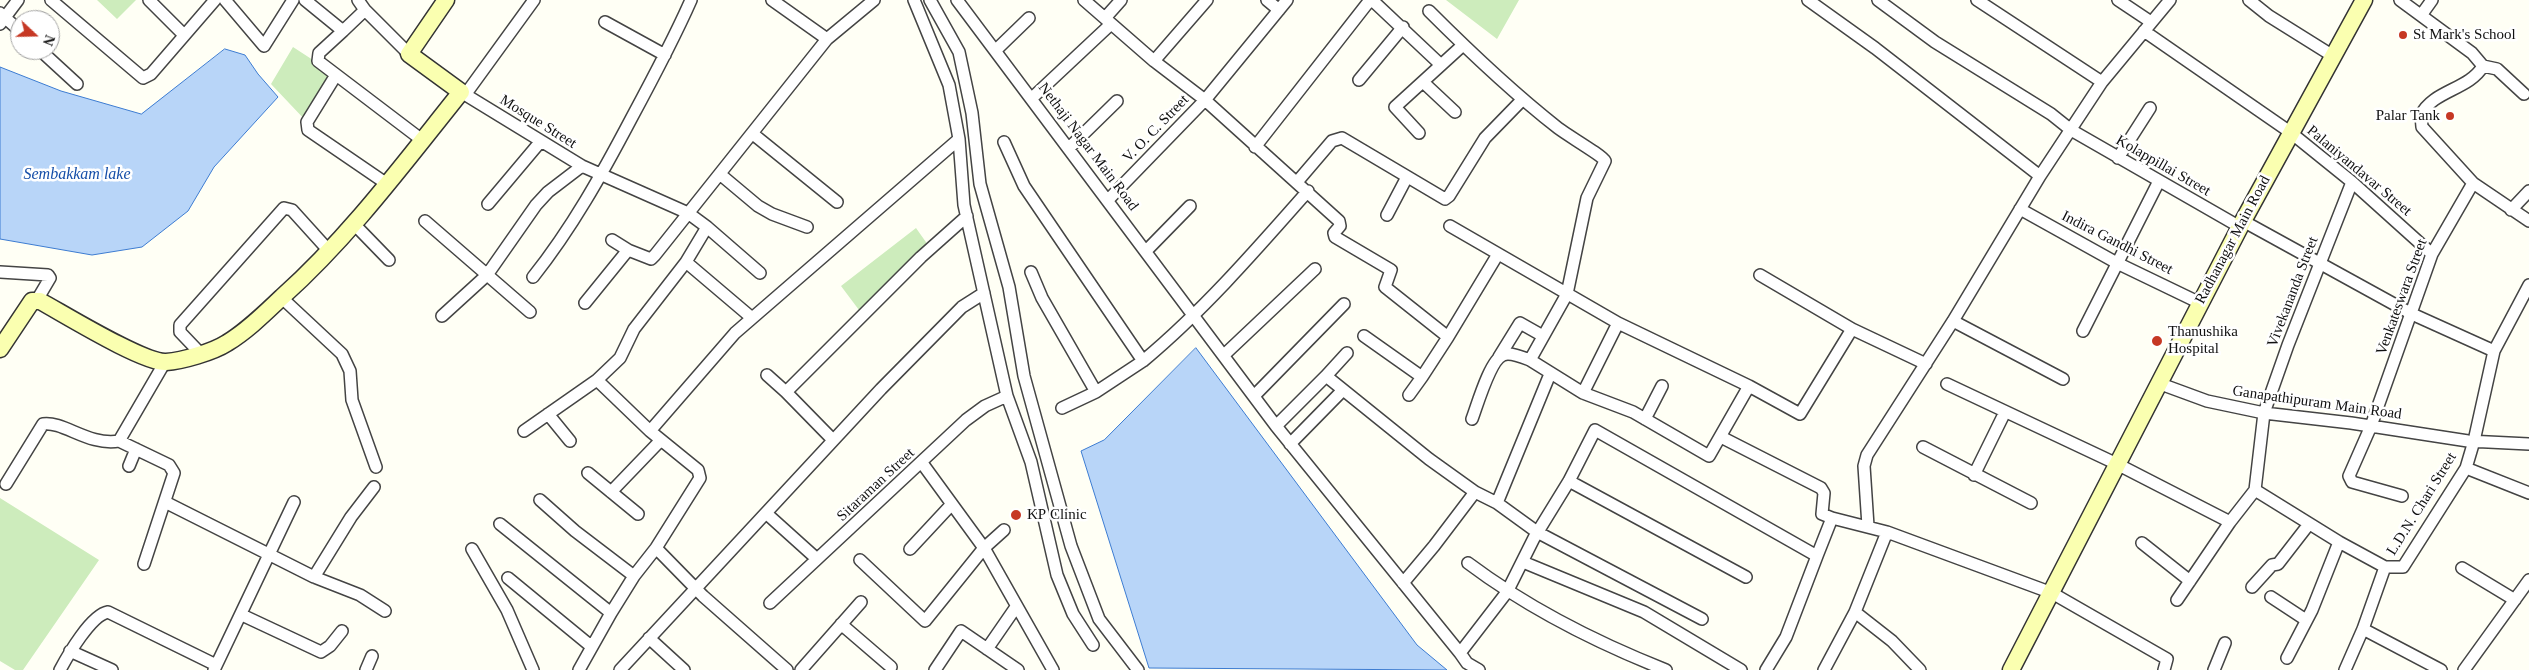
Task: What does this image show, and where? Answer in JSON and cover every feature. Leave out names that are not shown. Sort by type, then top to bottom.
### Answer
[{"type":"street","points":[[2,18],[18,0]]},
{"type":"street","points":[[51,0],[143,78],[152,74],[215,0]]},
{"type":"street","points":[[149,0],[184,35]]},
{"type":"street","points":[[224,0],[264,46],[293,0]]},
{"type":"street","points":[[305,0],[344,30]]},
{"type":"street","points":[[37,300],[123,347],[150,359],[165,362],[201,354],[226,344],[282,298],[355,225],[422,140],[463,93],[534,0]]},
{"type":"street","points":[[533,277],[569,228],[602,174],[691,0]]},
{"type":"street","points":[[772,0],[828,39]]},
{"type":"street","points":[[612,240],[628,250],[650,259],[721,175],[828,39],[874,0]]},
{"type":"street","points":[[914,0],[949,85],[959,139],[967,216],[1007,396],[1031,462],[1057,574],[1073,614],[1093,645]]},
{"type":"street","points":[[930,0],[959,52],[972,113],[980,184],[1009,287],[1024,376],[1071,546],[1099,618],[1138,670]]},
{"type":"street","name":"Nethaji Nagar Main Road","points":[[957,0],[1276,426],[1467,664],[1478,670]]},
{"type":"street","points":[[1084,0],[1154,61],[1204,100],[1255,147],[1308,191],[1339,221],[1340,226],[1334,233],[1335,237],[1391,270],[1384,284],[1386,289],[1448,337]]},
{"type":"street","points":[[1032,98],[1108,21],[1121,0]]},
{"type":"street","points":[[1154,61],[1207,0]]},
{"type":"street","points":[[1267,0],[1279,10]]},
{"type":"street","name":"V. O. C. Street","points":[[1108,200],[1204,100],[1288,0]]},
{"type":"street","points":[[1255,147],[1371,0],[1403,27],[1441,65]]},
{"type":"street","points":[[1808,0],[1875,48],[2040,176]]},
{"type":"street","name":"Kolappillai Street","points":[[1878,0],[1935,42],[2051,114],[2071,130],[2118,158],[2412,314],[2494,351]]},
{"type":"street","points":[[1976,0],[2102,82]]},
{"type":"street","name":"Palaniyandavar Street","points":[[2118,0],[2147,27],[2290,132],[2352,182],[2432,254]]},
{"type":"street","points":[[1868,526],[1864,466],[1867,455],[1953,322],[2040,176],[2102,82],[2170,0]]},
{"type":"street","points":[[2249,0],[2269,16],[2333,56]]},
{"type":"street","name":"Radhanagar Main Road","points":[[2011,670],[2052,594],[2158,383],[2241,224],[2364,0]]},
{"type":"street","points":[[2400,0],[2422,14],[2472,53],[2481,61],[2483,66]]},
{"type":"street","points":[[2422,14],[2432,0]]},
{"type":"street","points":[[409,54],[444,1]]},
{"type":"street","points":[[422,140],[320,63],[317,57],[344,30],[362,5],[409,54],[463,93]]},
{"type":"street","points":[[1429,11],[1522,100],[1574,142],[1602,156],[1605,160],[1587,198],[1567,294],[1530,360]]},
{"type":"street","points":[[996,50],[1029,18]]},
{"type":"street","points":[[605,22],[664,56]]},
{"type":"street","points":[[1359,80],[1403,27]]},
{"type":"street","points":[[1419,133],[1395,107],[1463,45]]},
{"type":"street","points":[[51,60],[77,84]]},
{"type":"street","points":[[2483,66],[2497,69],[2524,94]]},
{"type":"street","points":[[2483,66],[2472,78],[2430,103],[2423,111],[2420,121],[2432,140],[2473,183],[2529,221]]},
{"type":"street","points":[[336,75],[307,122],[308,130],[387,184]]},
{"type":"street","points":[[1423,82],[1456,112]]},
{"type":"street","name":"Mosque Street","points":[[463,93],[582,166],[688,213],[760,273]]},
{"type":"street","points":[[1297,182],[1332,141],[1338,138],[1347,140],[1440,198],[1447,198],[1485,138],[1522,100]]},
{"type":"street","points":[[1069,148],[1117,101]]},
{"type":"street","points":[[2118,158],[2150,108]]},
{"type":"street","points":[[753,134],[837,202]]},
{"type":"street","points":[[650,431],[735,333],[959,139]]},
{"type":"street","points":[[488,204],[541,141]]},
{"type":"street","points":[[1004,142],[1024,186],[1043,217],[1066,245],[1143,361]]},
{"type":"street","points":[[442,316],[487,275],[536,205],[548,192],[582,166]]},
{"type":"street","points":[[721,175],[758,206],[772,214],[807,227]]},
{"type":"street","points":[[1388,215],[1407,177]]},
{"type":"street","points":[[2083,331],[2159,181]]},
{"type":"street","name":"Vivekananda Street","points":[[2255,490],[2264,413],[2352,182]]},
{"type":"street","name":"Venkateswara Street","points":[[2402,496],[2350,480],[2350,472],[2371,426],[2432,254],[2473,183]]},
{"type":"street","points":[[1062,408],[1096,392],[1143,361],[1193,314],[1263,242],[1308,191]]},
{"type":"street","points":[[2511,210],[2529,191]]},
{"type":"street","points":[[1146,251],[1190,206]]},
{"type":"street","points":[[201,354],[180,332],[180,325],[284,208],[292,210],[330,252]]},
{"type":"street","name":"Indira Gandhi Street","points":[[2020,209],[2117,263],[2200,303]]},
{"type":"street","points":[[786,392],[921,257],[967,216]]},
{"type":"street","points":[[425,221],[530,312]]},
{"type":"street","points":[[355,225],[389,260]]},
{"type":"street","points":[[1450,226],[1618,323],[1749,386],[1800,414],[1852,329]]},
{"type":"street","points":[[524,431],[597,380],[620,358],[634,329],[686,262],[707,227]]},
{"type":"street","points":[[585,303],[628,250]]},
{"type":"street","points":[[1409,395],[1448,337],[1498,254]]},
{"type":"street","points":[[686,262],[752,318]]},
{"type":"street","points":[[1224,356],[1315,269]]},
{"type":"street","points":[[0,272],[48,275],[50,278],[49,283],[37,300],[28,304],[0,348]]},
{"type":"street","points":[[1031,272],[1042,298],[1096,392]]},
{"type":"street","points":[[1760,275],[1852,329],[1926,364]]},
{"type":"street","name":"L.D.N. Chari Street","points":[[2385,567],[2399,568],[2405,565],[2466,468],[2494,351],[2526,298],[2529,285]]},
{"type":"street","points":[[620,670],[695,588],[767,514],[833,440],[962,307],[984,293]]},
{"type":"street","points":[[282,298],[342,354],[348,362],[352,400],[376,467]]},
{"type":"street","points":[[1254,396],[1344,304]]},
{"type":"street","points":[[1953,322],[2063,379]]},
{"type":"street","points":[[1472,419],[1491,370],[1520,323],[1543,336]]},
{"type":"street","points":[[1583,393],[1618,323]]},
{"type":"street","points":[[1364,336],[1422,377]]},
{"type":"street","points":[[1276,426],[1347,353]]},
{"type":"street","points":[[1499,357],[1504,354],[1513,354],[1530,360],[1583,393],[1633,412],[1707,456],[1712,454],[1749,386]]},
{"type":"street","points":[[119,441],[165,362]]},
{"type":"street","points":[[1497,503],[1550,374]]},
{"type":"street","points":[[767,375],[833,440]]},
{"type":"street","points":[[1326,376],[1429,459],[1475,492],[1497,503],[1538,532],[1702,619]]},
{"type":"street","points":[[579,670],[634,576],[656,548],[700,478],[698,470],[650,431],[597,380]]},
{"type":"street","name":"Ganapathipuram Main Road","points":[[2158,383],[2207,401],[2264,413],[2474,441],[2529,444]]},
{"type":"street","points":[[1947,384],[2117,464],[2230,522]]},
{"type":"street","points":[[1645,419],[1662,386]]},
{"type":"street","points":[[1290,444],[1343,390]]},
{"type":"street","name":"Sitaraman Street","points":[[770,603],[966,420],[985,406],[1007,396]]},
{"type":"street","points":[[1974,475],[2005,412]]},
{"type":"street","points":[[548,414],[570,440]]},
{"type":"street","points":[[6,484],[43,424],[52,424],[98,442],[119,441],[169,465],[174,473],[144,564]]},
{"type":"street","points":[[1460,653],[1507,592],[1595,430],[1817,556]]},
{"type":"street","points":[[1721,437],[1822,488],[1824,493],[1822,514],[1887,532],[2052,594],[2167,659],[2164,670]]},
{"type":"street","points":[[611,492],[661,440]]},
{"type":"street","points":[[1923,447],[2031,503]]},
{"type":"street","points":[[129,466],[136,449]]},
{"type":"street","points":[[922,463],[984,548],[1053,670]]},
{"type":"street","points":[[2466,468],[2529,493]]},
{"type":"street","points":[[588,473],[638,514]]},
{"type":"street","points":[[1569,481],[1746,578]]},
{"type":"street","points":[[314,577],[351,517],[374,487]]},
{"type":"street","points":[[2176,600],[2230,522],[2255,490],[2339,542],[2385,567],[2363,629],[2345,670]]},
{"type":"street","points":[[1403,583],[1475,492]]},
{"type":"street","points":[[540,500],[575,531],[634,576]]},
{"type":"street","points":[[165,502],[314,577],[360,595],[385,611]]},
{"type":"street","points":[[60,670],[70,651],[100,614],[108,612],[215,668],[242,615],[268,554],[294,502]]},
{"type":"street","points":[[910,549],[951,505]]},
{"type":"street","points":[[767,514],[817,559]]},
{"type":"street","points":[[1766,670],[1786,637],[1832,518]]},
{"type":"street","points":[[500,524],[611,613]]},
{"type":"street","points":[[2252,587],[2272,565],[2278,564],[2309,524]]},
{"type":"street","points":[[860,560],[925,621],[984,548],[1004,530]]},
{"type":"street","points":[[1824,670],[1855,612],[1887,532]]},
{"type":"street","points":[[2286,658],[2306,620],[2339,542]]},
{"type":"street","points":[[2142,543],[2190,581]]},
{"type":"street","points":[[656,548],[695,588],[782,668]]},
{"type":"street","points":[[472,549],[507,610],[533,670]]},
{"type":"street","points":[[1522,562],[1644,612],[1741,670]]},
{"type":"street","points":[[1468,563],[1507,592],[1544,614],[1666,670]]},
{"type":"street","points":[[2462,568],[2515,600]]},
{"type":"street","points":[[508,578],[592,647]]},
{"type":"street","points":[[2464,670],[2529,580]]},
{"type":"street","points":[[2271,597],[2306,620]]},
{"type":"street","points":[[801,670],[861,602]]},
{"type":"street","points":[[987,649],[1016,607]]},
{"type":"street","points":[[1855,612],[1892,641],[1920,670]]},
{"type":"street","points":[[242,615],[321,652],[330,646],[342,630]]},
{"type":"street","points":[[841,624],[891,667]]},
{"type":"street","points":[[2363,629],[2441,670]]},
{"type":"street","points":[[935,670],[961,631],[1018,670]]},
{"type":"street","points":[[649,638],[680,669]]},
{"type":"street","points":[[2214,670],[2225,643]]},
{"type":"street","points":[[70,651],[112,670]]},
{"type":"street","points":[[366,670],[372,656]]},
{"type":"green space","points":[[97,0],[136,0],[117,19]]},
{"type":"green space","points":[[1446,0],[1519,0],[1497,39]]},
{"type":"green space","points":[[293,47],[336,75],[307,122],[271,84]]},
{"type":"green space","points":[[916,228],[928,245],[859,310],[841,286]]},
{"type":"green space","points":[[0,498],[99,560],[23,670],[15,670],[0,661]]},
{"type":"water","name":"Sembakkam lake","points":[[225,49],[245,55],[258,74],[278,97],[214,167],[188,211],[142,247],[92,255],[0,239],[0,67],[61,91],[141,114]]},
{"type":"water","points":[[1196,348],[1417,645],[1447,670],[1149,668],[1081,451],[1104,440]]},
{"type":"place","name":"St Mark's School","points":[[2403,35]]},
{"type":"place","name":"Palar Tank","points":[[2450,116]]},
{"type":"place","name":"Thanushika Hospital","points":[[2157,341]]},
{"type":"place","name":"KP Clinic","points":[[1016,515]]}]
